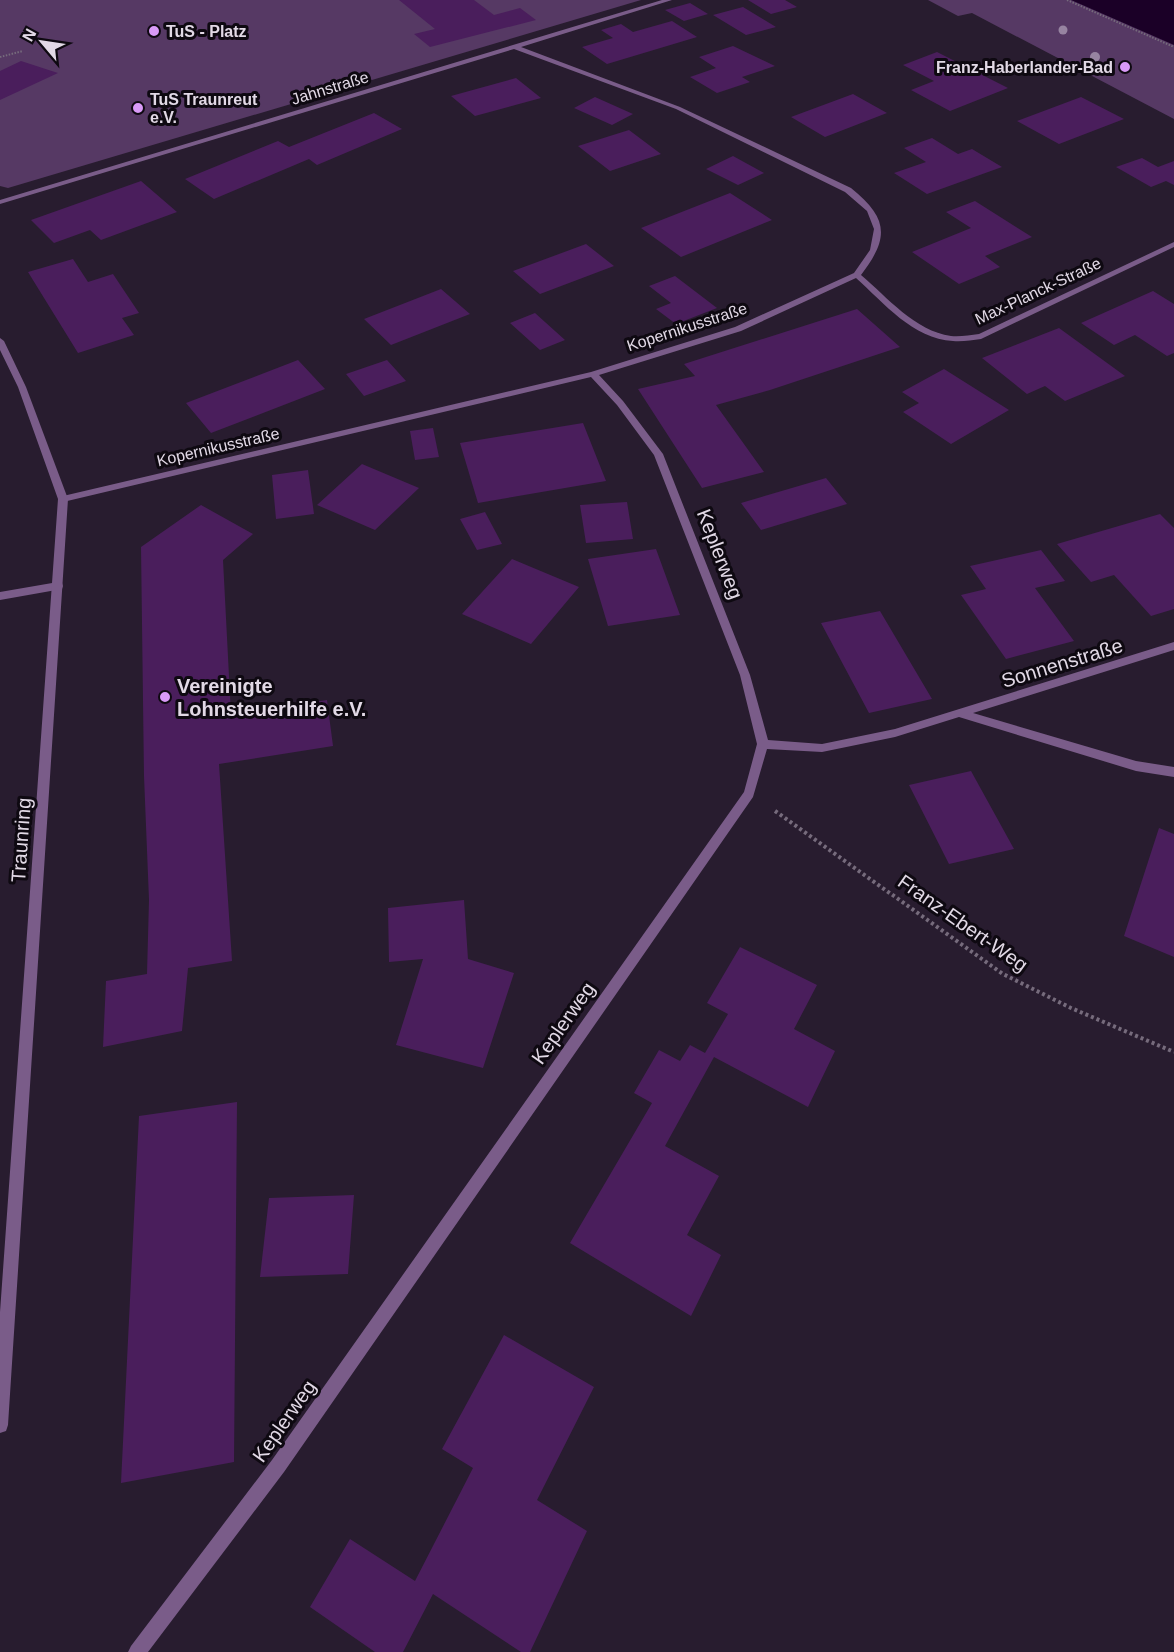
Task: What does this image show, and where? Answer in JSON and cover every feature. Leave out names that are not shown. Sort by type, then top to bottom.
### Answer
[{"type":"street","name":"Jahnstraße","points":[[0,202],[669,0]]},
{"type":"street","points":[[512,46],[678,108],[848,190],[868,205],[879,222],[877,242],[868,262],[857,275]]},
{"type":"street","name":"Max-Planck-Straße","points":[[857,275],[914,324],[931,333],[951,339],[981,336],[1174,244]]},
{"type":"street","name":"Kopernikusstraße","points":[[63,499],[593,374],[738,328],[857,275]]},
{"type":"street","name":"Traunring","points":[[0,341],[22,387],[63,499],[0,1425]]},
{"type":"street","name":"Keplerweg","points":[[137,1652],[278,1466],[749,794],[763,744],[745,675],[658,454],[620,403],[593,374]]},
{"type":"street","points":[[0,596],[58,586]]},
{"type":"street","name":"Sonnenstraße","points":[[763,744],[822,748],[895,733],[1174,646]]},
{"type":"street","points":[[961,713],[1136,766],[1174,772]]},
{"type":"path","points":[[1067,0],[1174,47]]},
{"type":"path","points":[[0,57],[23,51]]},
{"type":"path","name":"Franz-Ebert-Weg","points":[[749,794],[796,824],[1003,974],[1071,1008],[1174,1052]]},
{"type":"shaded area","name":"TuS Traunreut e.V.","points":[[0,0],[641,0],[8,188],[0,186]]},
{"type":"shaded area","name":"Franz-Haberlander-Bad","points":[[928,0],[1174,0],[1174,119],[972,13],[958,16]]},
{"type":"shaded area","points":[[1071,0],[1174,0],[1174,45]]},
{"type":"building","points":[[399,0],[474,0],[494,15],[520,8],[536,20],[430,47],[414,34],[435,29]]},
{"type":"building","points":[[748,0],[785,0],[797,7],[771,14]]},
{"type":"building","points":[[690,3],[708,14],[684,21],[665,10]]},
{"type":"building","points":[[743,7],[776,27],[746,35],[713,15]]},
{"type":"building","points":[[672,21],[697,37],[607,64],[582,47],[613,38],[601,30],[621,24],[633,32]]},
{"type":"building","points":[[733,46],[775,66],[742,77],[750,82],[717,93],[690,77],[716,68],[699,57]]},
{"type":"building","points":[[937,52],[1008,88],[950,111],[911,90],[934,81],[903,65]]},
{"type":"building","points":[[21,61],[58,73],[0,100],[0,71]]},
{"type":"building","points":[[516,78],[541,98],[475,116],[451,96]]},
{"type":"building","points":[[853,94],[887,113],[825,137],[791,117]]},
{"type":"building","points":[[595,97],[633,114],[612,125],[574,108]]},
{"type":"building","points":[[1081,97],[1124,119],[1059,144],[1017,121]]},
{"type":"building","points":[[374,113],[402,129],[317,165],[309,159],[214,199],[185,179],[278,141],[289,147]]},
{"type":"building","points":[[629,130],[661,154],[610,171],[578,146]]},
{"type":"building","points":[[932,138],[958,154],[972,149],[1002,167],[927,194],[894,173],[926,162],[904,148]]},
{"type":"building","points":[[733,156],[764,173],[738,185],[706,169]]},
{"type":"building","points":[[1142,158],[1158,167],[1174,161],[1174,185],[1166,181],[1151,187],[1116,167]]},
{"type":"building","points":[[141,181],[177,212],[101,240],[90,230],[54,243],[31,220]]},
{"type":"building","points":[[730,193],[772,220],[681,257],[641,228]]},
{"type":"building","points":[[975,201],[1032,237],[985,256],[1000,267],[959,284],[912,252],[971,228],[946,212]]},
{"type":"building","points":[[586,244],[614,266],[540,294],[513,271]]},
{"type":"building","points":[[73,259],[88,282],[113,274],[139,313],[122,318],[134,335],[78,353],[28,272]]},
{"type":"building","points":[[675,276],[717,308],[676,324],[656,309],[671,303],[649,286]]},
{"type":"building","points":[[441,289],[470,314],[391,345],[364,319]]},
{"type":"building","points":[[1153,291],[1174,304],[1174,353],[1167,356],[1135,335],[1114,345],[1081,323]]},
{"type":"building","points":[[857,309],[900,347],[770,390],[716,405],[764,472],[702,488],[638,389],[695,376],[684,364]]},
{"type":"building","points":[[535,313],[565,340],[540,350],[510,323]]},
{"type":"building","points":[[1059,328],[1125,376],[1065,401],[1045,386],[1027,394],[982,358]]},
{"type":"building","points":[[298,360],[325,389],[211,433],[186,403]]},
{"type":"building","points":[[387,360],[406,381],[364,396],[346,374]]},
{"type":"building","points":[[944,369],[1009,410],[951,444],[903,412],[919,403],[902,392]]},
{"type":"building","points":[[583,423],[606,481],[478,503],[460,443]]},
{"type":"building","points":[[433,428],[439,457],[415,460],[410,431]]},
{"type":"building","points":[[362,464],[419,488],[375,530],[317,505]]},
{"type":"building","points":[[308,470],[314,514],[276,519],[272,475]]},
{"type":"building","points":[[826,478],[847,504],[761,530],[741,503]]},
{"type":"building","points":[[627,502],[633,539],[586,543],[580,505]]},
{"type":"building","points":[[201,505],[253,534],[223,560],[231,715],[327,700],[333,746],[219,764],[232,961],[188,968],[182,1031],[103,1047],[106,981],[147,974],[149,900],[144,776],[141,547]]},
{"type":"building","points":[[485,512],[502,544],[477,550],[460,519]]},
{"type":"building","points":[[1160,514],[1174,528],[1174,609],[1151,616],[1114,575],[1091,582],[1057,544]]},
{"type":"building","points":[[656,549],[680,615],[608,626],[588,559]]},
{"type":"building","points":[[1041,550],[1065,581],[1035,588],[1074,641],[1006,659],[961,595],[986,589],[970,566]]},
{"type":"building","points":[[512,559],[579,587],[531,644],[462,614]]},
{"type":"building","points":[[880,611],[932,699],[869,713],[821,623]]},
{"type":"building","points":[[971,771],[1014,849],[949,864],[909,785]]},
{"type":"building","points":[[1159,828],[1174,834],[1174,957],[1124,936]]},
{"type":"building","points":[[464,900],[468,959],[514,973],[483,1068],[396,1045],[423,959],[389,962],[388,908]]},
{"type":"building","points":[[740,947],[817,985],[794,1029],[835,1051],[808,1107],[714,1057],[665,1146],[719,1176],[687,1235],[721,1255],[691,1316],[570,1243],[652,1103],[634,1093],[659,1050],[680,1061],[690,1045],[705,1053],[728,1014],[707,1003]]},
{"type":"building","points":[[237,1102],[234,1462],[121,1483],[139,1116]]},
{"type":"building","points":[[354,1195],[348,1274],[260,1277],[269,1198]]},
{"type":"building","points":[[504,1335],[594,1387],[537,1500],[587,1531],[530,1652],[521,1652],[433,1594],[403,1652],[375,1652],[310,1607],[350,1539],[415,1581],[473,1468],[442,1449]]},
{"type":"place","name":"TuS - Platz","points":[[154,31]]},
{"type":"place","name":"Franz-Haberlander-Bad","points":[[1125,67]]},
{"type":"place","name":"TuS Traunreut e.V.","points":[[138,108]]},
{"type":"place","name":"Vereinigte Lohnsteuerhilfe e.V.","points":[[165,697]]}]
